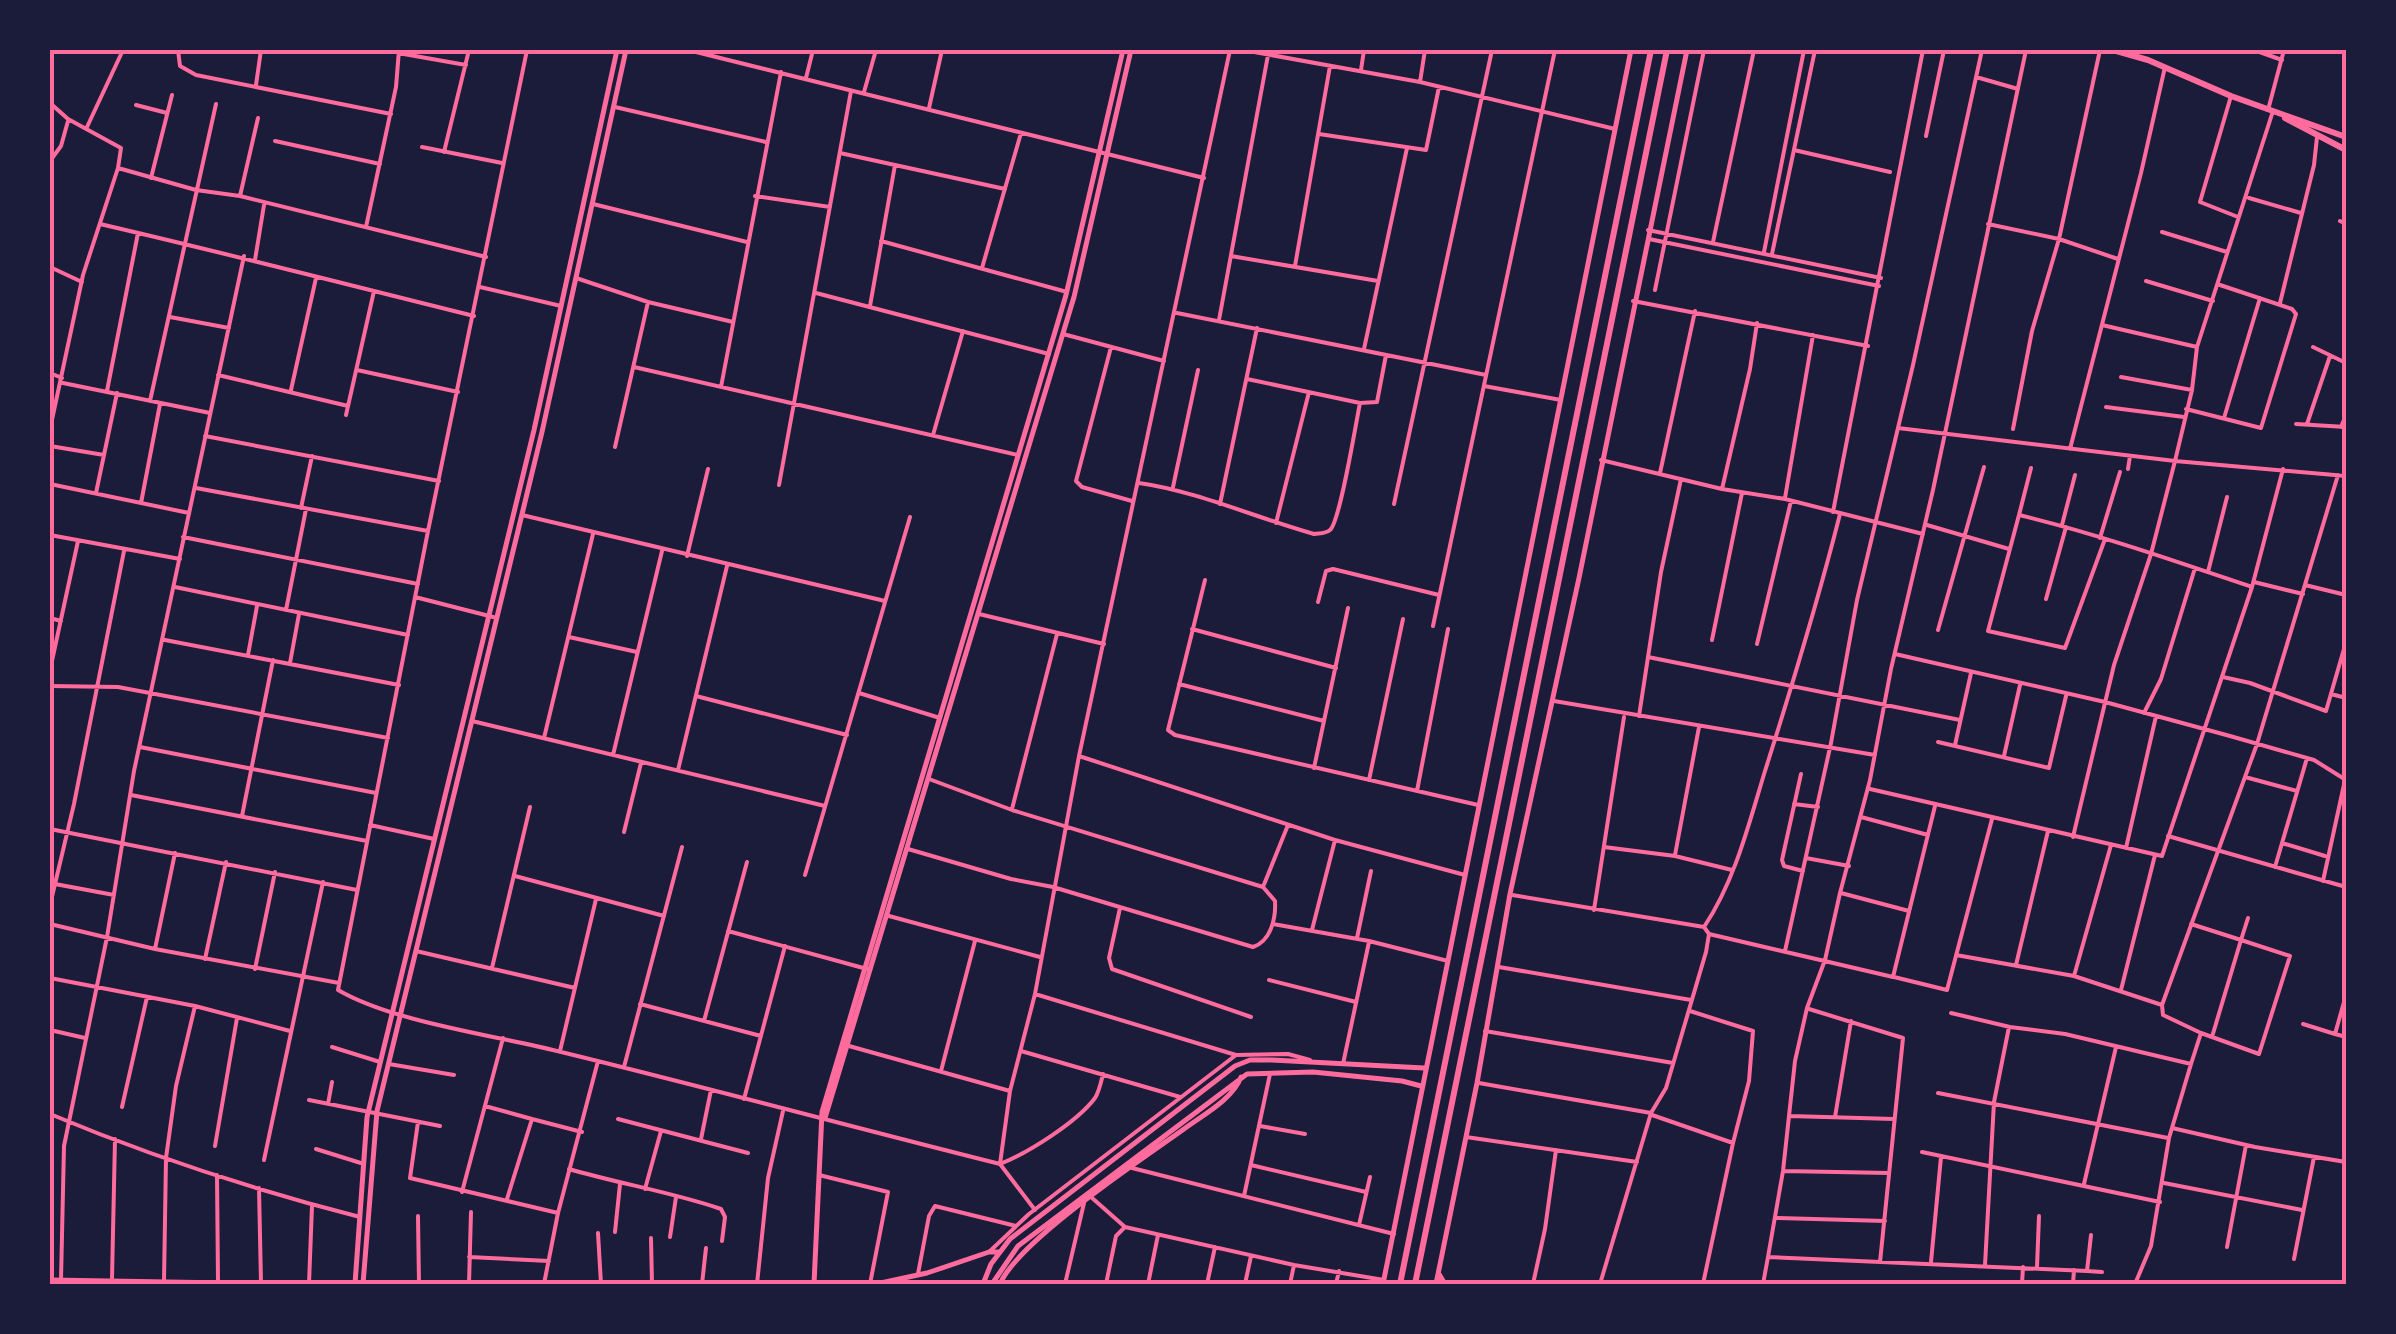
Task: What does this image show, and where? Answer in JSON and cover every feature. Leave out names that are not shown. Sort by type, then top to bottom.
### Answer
[{"type":"main road","points":[[1400,1284],[1652,50]]},
{"type":"main road","points":[[1415,1284],[1667,50]]},
{"type":"main road","points":[[2114,50],[2346,137]]},
{"type":"main road","points":[[2270,111],[2346,150]]},
{"type":"street","points":[[87,128],[123,50]]},
{"type":"street","points":[[178,50],[182,70],[196,76],[391,114]]},
{"type":"street","points":[[256,87],[261,50]]},
{"type":"street","points":[[444,152],[469,50]]},
{"type":"street","points":[[528,50],[502,163],[338,990],[392,1012],[1000,1164],[1020,1156],[1073,1118],[1096,1096],[1103,1074]]},
{"type":"street","points":[[363,1284],[377,1114],[497,618],[617,50]]},
{"type":"street","points":[[355,1284],[368,1113],[576,278],[626,50]]},
{"type":"street","points":[[688,50],[1204,178]]},
{"type":"street","points":[[740,62],[742,50]]},
{"type":"street","points":[[806,78],[813,50]]},
{"type":"street","points":[[864,92],[876,50]]},
{"type":"street","points":[[928,108],[942,50]]},
{"type":"street","points":[[824,1120],[822,1112],[889,916],[1063,334],[1123,50]]},
{"type":"street","points":[[814,1284],[824,1120],[849,1046],[940,718],[1067,292],[1131,50]]},
{"type":"street","points":[[1035,1210],[1000,1164],[1010,1091],[1034,994],[1079,756],[1230,50]]},
{"type":"street","points":[[1243,50],[1420,82],[1617,129]]},
{"type":"street","points":[[1294,60],[1296,50]]},
{"type":"street","points":[[1361,72],[1364,50]]},
{"type":"street","points":[[1420,82],[1425,50]]},
{"type":"street","points":[[1394,504],[1492,50]]},
{"type":"street","points":[[1433,626],[1555,50]]},
{"type":"street","points":[[1091,1198],[1126,1227],[1384,1282],[1631,50]]},
{"type":"street","points":[[1436,1284],[1510,894],[1687,50]]},
{"type":"street","points":[[1655,290],[1704,50]]},
{"type":"street","points":[[1713,242],[1754,50]]},
{"type":"street","points":[[1764,252],[1804,50]]},
{"type":"street","points":[[1772,254],[1815,50]]},
{"type":"street","points":[[1833,512],[1923,50]]},
{"type":"street","points":[[1926,136],[1944,50]]},
{"type":"street","points":[[1785,952],[1874,524],[1982,50]]},
{"type":"street","points":[[1764,1284],[1783,1170],[1795,1061],[1807,1008],[1826,960],[1868,788],[2026,50]]},
{"type":"street","points":[[2013,428],[2032,332],[2059,239],[2100,50]]},
{"type":"street","points":[[2148,60],[2153,50]]},
{"type":"street","points":[[2254,50],[2282,60]]},
{"type":"street","points":[[2073,836],[2114,665],[2150,554],[2192,390],[2197,347],[2248,197],[2284,50]]},
{"type":"street","points":[[366,229],[391,114],[398,52],[466,65]]},
{"type":"street","points":[[1219,320],[1268,54]]},
{"type":"street","points":[[1296,266],[1330,66]]},
{"type":"street","points":[[2070,449],[2165,67]]},
{"type":"street","points":[[721,387],[780,72]]},
{"type":"street","points":[[1976,77],[2018,89]]},
{"type":"street","points":[[1318,134],[1422,151],[1428,147],[1439,87]]},
{"type":"street","points":[[780,485],[851,89]]},
{"type":"street","points":[[151,178],[172,95]]},
{"type":"street","points":[[2231,96],[2200,202],[2240,218]]},
{"type":"street","points":[[50,103],[68,120],[121,148],[82,282],[50,429]]},
{"type":"street","points":[[150,401],[216,104]]},
{"type":"street","points":[[136,105],[167,113]]},
{"type":"street","points":[[614,107],[766,142]]},
{"type":"street","points":[[240,196],[258,118]]},
{"type":"street","points":[[50,161],[61,146],[68,120]]},
{"type":"street","points":[[982,268],[1022,132]]},
{"type":"street","points":[[2280,304],[2314,165],[2317,137]]},
{"type":"street","points":[[275,142],[380,164]]},
{"type":"street","points":[[422,147],[502,163]]},
{"type":"street","points":[[1364,350],[1408,148]]},
{"type":"street","points":[[1794,150],[1890,172]]},
{"type":"street","points":[[840,152],[1005,189]]},
{"type":"street","points":[[870,306],[896,165]]},
{"type":"street","points":[[118,168],[196,190],[240,196],[486,257]]},
{"type":"street","points":[[755,196],[830,207]]},
{"type":"street","points":[[2248,197],[2302,214]]},
{"type":"street","points":[[255,260],[265,203]]},
{"type":"street","points":[[593,204],[747,242]]},
{"type":"street","points":[[100,224],[244,256],[316,278],[474,316]]},
{"type":"street","points":[[1988,224],[2059,239],[2118,259]]},
{"type":"street","points":[[1648,230],[1880,278]]},
{"type":"street","points":[[107,391],[138,232]]},
{"type":"street","points":[[2162,232],[2227,252]]},
{"type":"street","points":[[1646,238],[1879,286]]},
{"type":"street","points":[[881,241],[1067,292]]},
{"type":"street","points":[[61,1280],[62,1164],[140,746],[244,256]]},
{"type":"street","points":[[1231,256],[1378,282]]},
{"type":"street","points":[[50,269],[82,282]]},
{"type":"street","points":[[291,392],[316,278]]},
{"type":"street","points":[[576,278],[648,302],[733,322]]},
{"type":"street","points":[[2146,281],[2213,300]]},
{"type":"street","points":[[2186,409],[2261,428],[2296,314],[2292,308],[2218,285]]},
{"type":"street","points":[[480,287],[561,306]]},
{"type":"street","points":[[346,415],[374,292]]},
{"type":"street","points":[[815,292],[1049,354]]},
{"type":"street","points":[[2224,418],[2260,298]]},
{"type":"street","points":[[1633,301],[1868,346]]},
{"type":"street","points":[[614,447],[648,302]]},
{"type":"street","points":[[1660,475],[1695,311]]},
{"type":"street","points":[[1176,312],[1486,375]]},
{"type":"street","points":[[168,317],[229,328]]},
{"type":"street","points":[[1722,489],[1757,323]]},
{"type":"street","points":[[2102,325],[2197,347]]},
{"type":"street","points":[[1220,506],[1257,328]]},
{"type":"street","points":[[933,436],[963,331]]},
{"type":"street","points":[[1063,334],[1164,361]]},
{"type":"street","points":[[1757,644],[1788,500],[1813,335]]},
{"type":"street","points":[[1111,347],[1076,481],[1082,487],[1132,501]]},
{"type":"street","points":[[2313,348],[2346,363]]},
{"type":"street","points":[[1248,379],[1377,402],[1386,354]]},
{"type":"street","points":[[2307,424],[2330,356]]},
{"type":"street","points":[[634,367],[1018,455]]},
{"type":"street","points":[[357,370],[458,392]]},
{"type":"street","points":[[1173,487],[1198,370]]},
{"type":"street","points":[[50,373],[61,380],[210,414]]},
{"type":"street","points":[[218,375],[348,406]]},
{"type":"street","points":[[2122,378],[2192,390]]},
{"type":"street","points":[[1484,386],[1561,400]]},
{"type":"street","points":[[1276,523],[1308,392]]},
{"type":"street","points":[[96,493],[117,393]]},
{"type":"street","points":[[1140,483],[1173,487],[1220,506],[1314,534],[1327,532],[1334,528],[1360,402]]},
{"type":"street","points":[[142,502],[160,403]]},
{"type":"street","points":[[2106,406],[2184,417]]},
{"type":"street","points":[[2296,424],[2344,427],[2346,415]]},
{"type":"street","points":[[1898,428],[2130,456],[2346,476]]},
{"type":"street","points":[[205,436],[439,481]]},
{"type":"street","points":[[50,446],[104,455]]},
{"type":"street","points":[[286,610],[312,456]]},
{"type":"street","points":[[2128,468],[2130,456]]},
{"type":"street","points":[[1600,460],[1923,534]]},
{"type":"street","points":[[1938,630],[1984,467]]},
{"type":"street","points":[[686,556],[708,468]]},
{"type":"street","points":[[2030,468],[1988,630],[2065,648],[2120,472]]},
{"type":"street","points":[[1868,788],[2162,856],[2252,584],[2283,469]]},
{"type":"street","points":[[2046,599],[2074,475]]},
{"type":"street","points":[[2191,924],[2290,956],[2259,1054],[2163,1016],[2162,1004],[2191,924],[2218,852],[2257,744],[2338,475]]},
{"type":"street","points":[[1639,716],[1661,572],[1681,479]]},
{"type":"street","points":[[50,484],[189,513]]},
{"type":"street","points":[[194,488],[428,531]]},
{"type":"street","points":[[1712,640],[1742,492]]},
{"type":"street","points":[[2208,572],[2227,497]]},
{"type":"street","points":[[518,514],[885,601]]},
{"type":"street","points":[[1704,927],[1732,870],[1794,684],[1840,514]]},
{"type":"street","points":[[2019,515],[2208,572],[2303,594]]},
{"type":"street","points":[[805,875],[910,517]]},
{"type":"street","points":[[1925,525],[2009,549]]},
{"type":"street","points":[[544,738],[594,533]]},
{"type":"street","points":[[50,535],[180,560]]},
{"type":"street","points":[[184,537],[418,584]]},
{"type":"street","points":[[50,670],[78,541]]},
{"type":"street","points":[[50,905],[124,550]]},
{"type":"street","points":[[613,755],[662,551]]},
{"type":"street","points":[[678,770],[727,566]]},
{"type":"street","points":[[2144,713],[2161,679],[2195,568]]},
{"type":"street","points":[[1318,602],[1326,571],[1333,570],[1440,595]]},
{"type":"street","points":[[1205,580],[1168,730],[1175,735],[1478,805]]},
{"type":"street","points":[[2306,585],[2346,595]]},
{"type":"street","points":[[175,587],[408,635]]},
{"type":"street","points":[[415,597],[497,618]]},
{"type":"street","points":[[248,655],[257,604]]},
{"type":"street","points":[[1314,768],[1348,608]]},
{"type":"street","points":[[290,663],[300,613]]},
{"type":"street","points":[[979,614],[1104,644]]},
{"type":"street","points":[[50,618],[61,621]]},
{"type":"street","points":[[1369,780],[1403,619]]},
{"type":"street","points":[[1192,629],[1336,668]]},
{"type":"street","points":[[1416,791],[1448,629]]},
{"type":"street","points":[[1012,810],[1057,634]]},
{"type":"street","points":[[568,637],[637,652]]},
{"type":"street","points":[[164,640],[398,685]]},
{"type":"street","points":[[2222,677],[2326,711],[2346,642]]},
{"type":"street","points":[[1895,654],[2105,702],[2307,758],[2346,780],[2323,881]]},
{"type":"street","points":[[1648,657],[1960,720]]},
{"type":"street","points":[[242,816],[273,660]]},
{"type":"street","points":[[1955,745],[1971,672]]},
{"type":"street","points":[[1179,684],[1324,721]]},
{"type":"street","points":[[2004,756],[2020,685]]},
{"type":"street","points":[[50,686],[152,693],[388,738]]},
{"type":"street","points":[[859,693],[940,718]]},
{"type":"street","points":[[2331,694],[2346,698]]},
{"type":"street","points":[[696,696],[847,734]]},
{"type":"street","points":[[1938,742],[2049,768],[2066,696]]},
{"type":"street","points":[[1551,700],[1875,755]]},
{"type":"street","points":[[1594,910],[1624,715]]},
{"type":"street","points":[[2126,848],[2156,716]]},
{"type":"street","points":[[472,720],[826,806]]},
{"type":"street","points":[[1675,856],[1699,727]]},
{"type":"street","points":[[140,746],[377,793]]},
{"type":"street","points":[[1079,756],[1336,840],[1465,875]]},
{"type":"street","points":[[2275,867],[2307,758]]},
{"type":"street","points":[[624,832],[642,762]]},
{"type":"street","points":[[1801,774],[1782,864],[1803,872]]},
{"type":"street","points":[[2245,778],[2298,791]]},
{"type":"street","points":[[908,849],[1053,887],[1253,947],[1262,944],[1273,924],[1275,901],[1262,888],[1012,810],[929,779]]},
{"type":"street","points":[[131,795],[367,841]]},
{"type":"street","points":[[1794,804],[1818,807]]},
{"type":"street","points":[[1893,977],[1935,805]]},
{"type":"street","points":[[492,968],[530,807]]},
{"type":"street","points":[[1861,817],[1928,835]]},
{"type":"street","points":[[1510,894],[1704,927],[1709,934],[1947,990],[1992,819]]},
{"type":"street","points":[[370,825],[435,839]]},
{"type":"street","points":[[1262,888],[1288,825]]},
{"type":"street","points":[[50,830],[357,890]]},
{"type":"street","points":[[2016,965],[2048,831]]},
{"type":"street","points":[[2168,836],[2346,888]]},
{"type":"street","points":[[1312,930],[1336,840]]},
{"type":"street","points":[[2282,843],[2326,856]]},
{"type":"street","points":[[2074,976],[2111,845]]},
{"type":"street","points":[[1602,846],[1675,856],[1732,870]]},
{"type":"street","points":[[624,1068],[682,847]]},
{"type":"street","points":[[155,949],[175,853]]},
{"type":"street","points":[[2122,990],[2156,855]]},
{"type":"street","points":[[1806,858],[1850,866]]},
{"type":"street","points":[[205,958],[226,862]]},
{"type":"street","points":[[704,1021],[747,862]]},
{"type":"street","points":[[1357,938],[1371,870]]},
{"type":"street","points":[[255,968],[276,872]]},
{"type":"street","points":[[514,876],[664,916]]},
{"type":"street","points":[[264,1160],[323,882]]},
{"type":"street","points":[[55,884],[114,895]]},
{"type":"street","points":[[1840,893],[1910,911]]},
{"type":"street","points":[[560,1051],[596,898]]},
{"type":"street","points":[[1120,908],[1108,958],[1112,969],[1251,1017]]},
{"type":"street","points":[[889,916],[1040,957]]},
{"type":"street","points":[[2212,1037],[2248,918]]},
{"type":"street","points":[[50,924],[155,949],[338,983]]},
{"type":"street","points":[[1273,924],[1357,938],[1448,961]]},
{"type":"street","points":[[728,931],[868,970]]},
{"type":"street","points":[[1600,1284],[1651,1114],[1666,1088],[1709,934]]},
{"type":"street","points":[[941,1072],[976,940]]},
{"type":"street","points":[[1342,1064],[1369,941]]},
{"type":"street","points":[[744,1099],[786,946]]},
{"type":"street","points":[[416,950],[575,988]]},
{"type":"street","points":[[1956,955],[2074,976],[2162,1004]]},
{"type":"street","points":[[1496,967],[1691,1000]]},
{"type":"street","points":[[50,978],[195,1006],[290,1032]]},
{"type":"street","points":[[1269,980],[1356,1002]]},
{"type":"street","points":[[1034,994],[1236,1055]]},
{"type":"street","points":[[2335,1034],[2346,995]]},
{"type":"street","points":[[122,1106],[147,997]]},
{"type":"street","points":[[640,1004],[761,1036]]},
{"type":"street","points":[[164,1281],[166,1158],[176,1086],[195,1006]]},
{"type":"street","points":[[1807,1008],[1903,1038],[1880,1262]]},
{"type":"street","points":[[1688,1010],[1753,1030],[1749,1081],[1703,1284]]},
{"type":"street","points":[[1952,1013],[2010,1027],[2065,1034],[2191,1064]]},
{"type":"street","points":[[215,1146],[237,1018]]},
{"type":"street","points":[[1835,1117],[1851,1021]]},
{"type":"street","points":[[2303,1024],[2346,1037]]},
{"type":"street","points":[[1984,1266],[1994,1102],[2010,1027]]},
{"type":"street","points":[[50,1030],[86,1038]]},
{"type":"street","points":[[1485,1031],[1673,1063]]},
{"type":"street","points":[[2135,1284],[2151,1246],[2164,1183],[2168,1138],[2201,1033]]},
{"type":"street","points":[[462,1192],[504,1038]]},
{"type":"street","points":[[849,1046],[1010,1091]]},
{"type":"street","points":[[2084,1184],[2116,1047]]},
{"type":"street","points":[[332,1048],[380,1062]]},
{"type":"street","points":[[1021,1050],[1182,1098]]},
{"type":"street","points":[[989,1252],[1035,1210],[1236,1055],[1288,1054],[1319,1063]]},
{"type":"street","points":[[982,1284],[1010,1238],[1235,1066],[1250,1060],[1424,1068]]},
{"type":"street","points":[[544,1284],[558,1212],[598,1061]]},
{"type":"street","points":[[389,1064],[454,1075]]},
{"type":"street","points":[[992,1284],[1018,1246],[1241,1077],[1271,1071],[1364,1076],[1421,1086]]},
{"type":"street","points":[[1244,1196],[1271,1071]]},
{"type":"street","points":[[1000,1284],[1023,1253],[1238,1087],[1241,1077]]},
{"type":"street","points":[[328,1104],[332,1082]]},
{"type":"street","points":[[1477,1083],[1651,1114],[1733,1143]]},
{"type":"street","points":[[701,1142],[711,1090]]},
{"type":"street","points":[[1938,1092],[2168,1138]]},
{"type":"street","points":[[309,1100],[440,1126]]},
{"type":"street","points":[[485,1106],[582,1132]]},
{"type":"street","points":[[757,1284],[768,1178],[783,1110]]},
{"type":"street","points":[[50,1114],[166,1158],[312,1206],[360,1217]]},
{"type":"street","points":[[1790,1116],[1894,1119]]},
{"type":"street","points":[[507,1200],[532,1119]]},
{"type":"street","points":[[618,1120],[748,1153]]},
{"type":"street","points":[[418,1122],[410,1178],[558,1212]]},
{"type":"street","points":[[1259,1126],[1305,1134]]},
{"type":"street","points":[[2172,1128],[2346,1162]]},
{"type":"street","points":[[645,1188],[662,1130]]},
{"type":"street","points":[[1466,1136],[1637,1162]]},
{"type":"street","points":[[112,1280],[115,1139]]},
{"type":"street","points":[[2227,1248],[2246,1145]]},
{"type":"street","points":[[316,1149],[364,1164]]},
{"type":"street","points":[[1533,1284],[1556,1150]]},
{"type":"street","points":[[1922,1152],[2160,1202]]},
{"type":"street","points":[[2294,1258],[2314,1156]]},
{"type":"street","points":[[1931,1264],[1941,1157]]},
{"type":"street","points":[[1250,1165],[1366,1192]]},
{"type":"street","points":[[1131,1168],[1394,1234]]},
{"type":"street","points":[[569,1170],[688,1198],[725,1211],[722,1241]]},
{"type":"street","points":[[1783,1170],[1888,1173]]},
{"type":"street","points":[[218,1174],[218,1282]]},
{"type":"street","points":[[819,1174],[888,1192],[873,1284],[918,1275],[989,1252],[1023,1253]]},
{"type":"street","points":[[1359,1225],[1370,1176]]},
{"type":"street","points":[[2164,1183],[2302,1210]]},
{"type":"street","points":[[615,1232],[620,1184]]},
{"type":"street","points":[[259,1188],[261,1283]]},
{"type":"street","points":[[670,1236],[676,1197]]},
{"type":"street","points":[[1065,1284],[1084,1204]]},
{"type":"street","points":[[309,1284],[312,1206]]},
{"type":"street","points":[[918,1275],[932,1207],[1016,1226]]},
{"type":"street","points":[[469,1284],[472,1212]]},
{"type":"street","points":[[418,1216],[419,1284]]},
{"type":"street","points":[[2037,1267],[2039,1216]]},
{"type":"street","points":[[1776,1218],[1885,1221]]},
{"type":"street","points":[[1106,1284],[1116,1236],[1126,1227]]},
{"type":"street","points":[[598,1233],[601,1284]]},
{"type":"street","points":[[2088,1271],[2091,1235]]},
{"type":"street","points":[[1148,1284],[1158,1236]]},
{"type":"street","points":[[650,1238],[652,1284]]},
{"type":"street","points":[[1207,1284],[1215,1247]]},
{"type":"street","points":[[702,1284],[706,1248]]},
{"type":"street","points":[[1245,1284],[1252,1256]]},
{"type":"street","points":[[469,1257],[549,1261]]},
{"type":"street","points":[[1768,1258],[2102,1272]]},
{"type":"street","points":[[1290,1284],[1294,1265]]},
{"type":"street","points":[[2022,1284],[2023,1266]]},
{"type":"street","points":[[2073,1284],[2074,1270]]},
{"type":"street","points":[[1336,1284],[1339,1271]]},
{"type":"street","points":[[1438,1274],[1444,1284]]},
{"type":"street","points":[[50,1280],[284,1284]]}]
